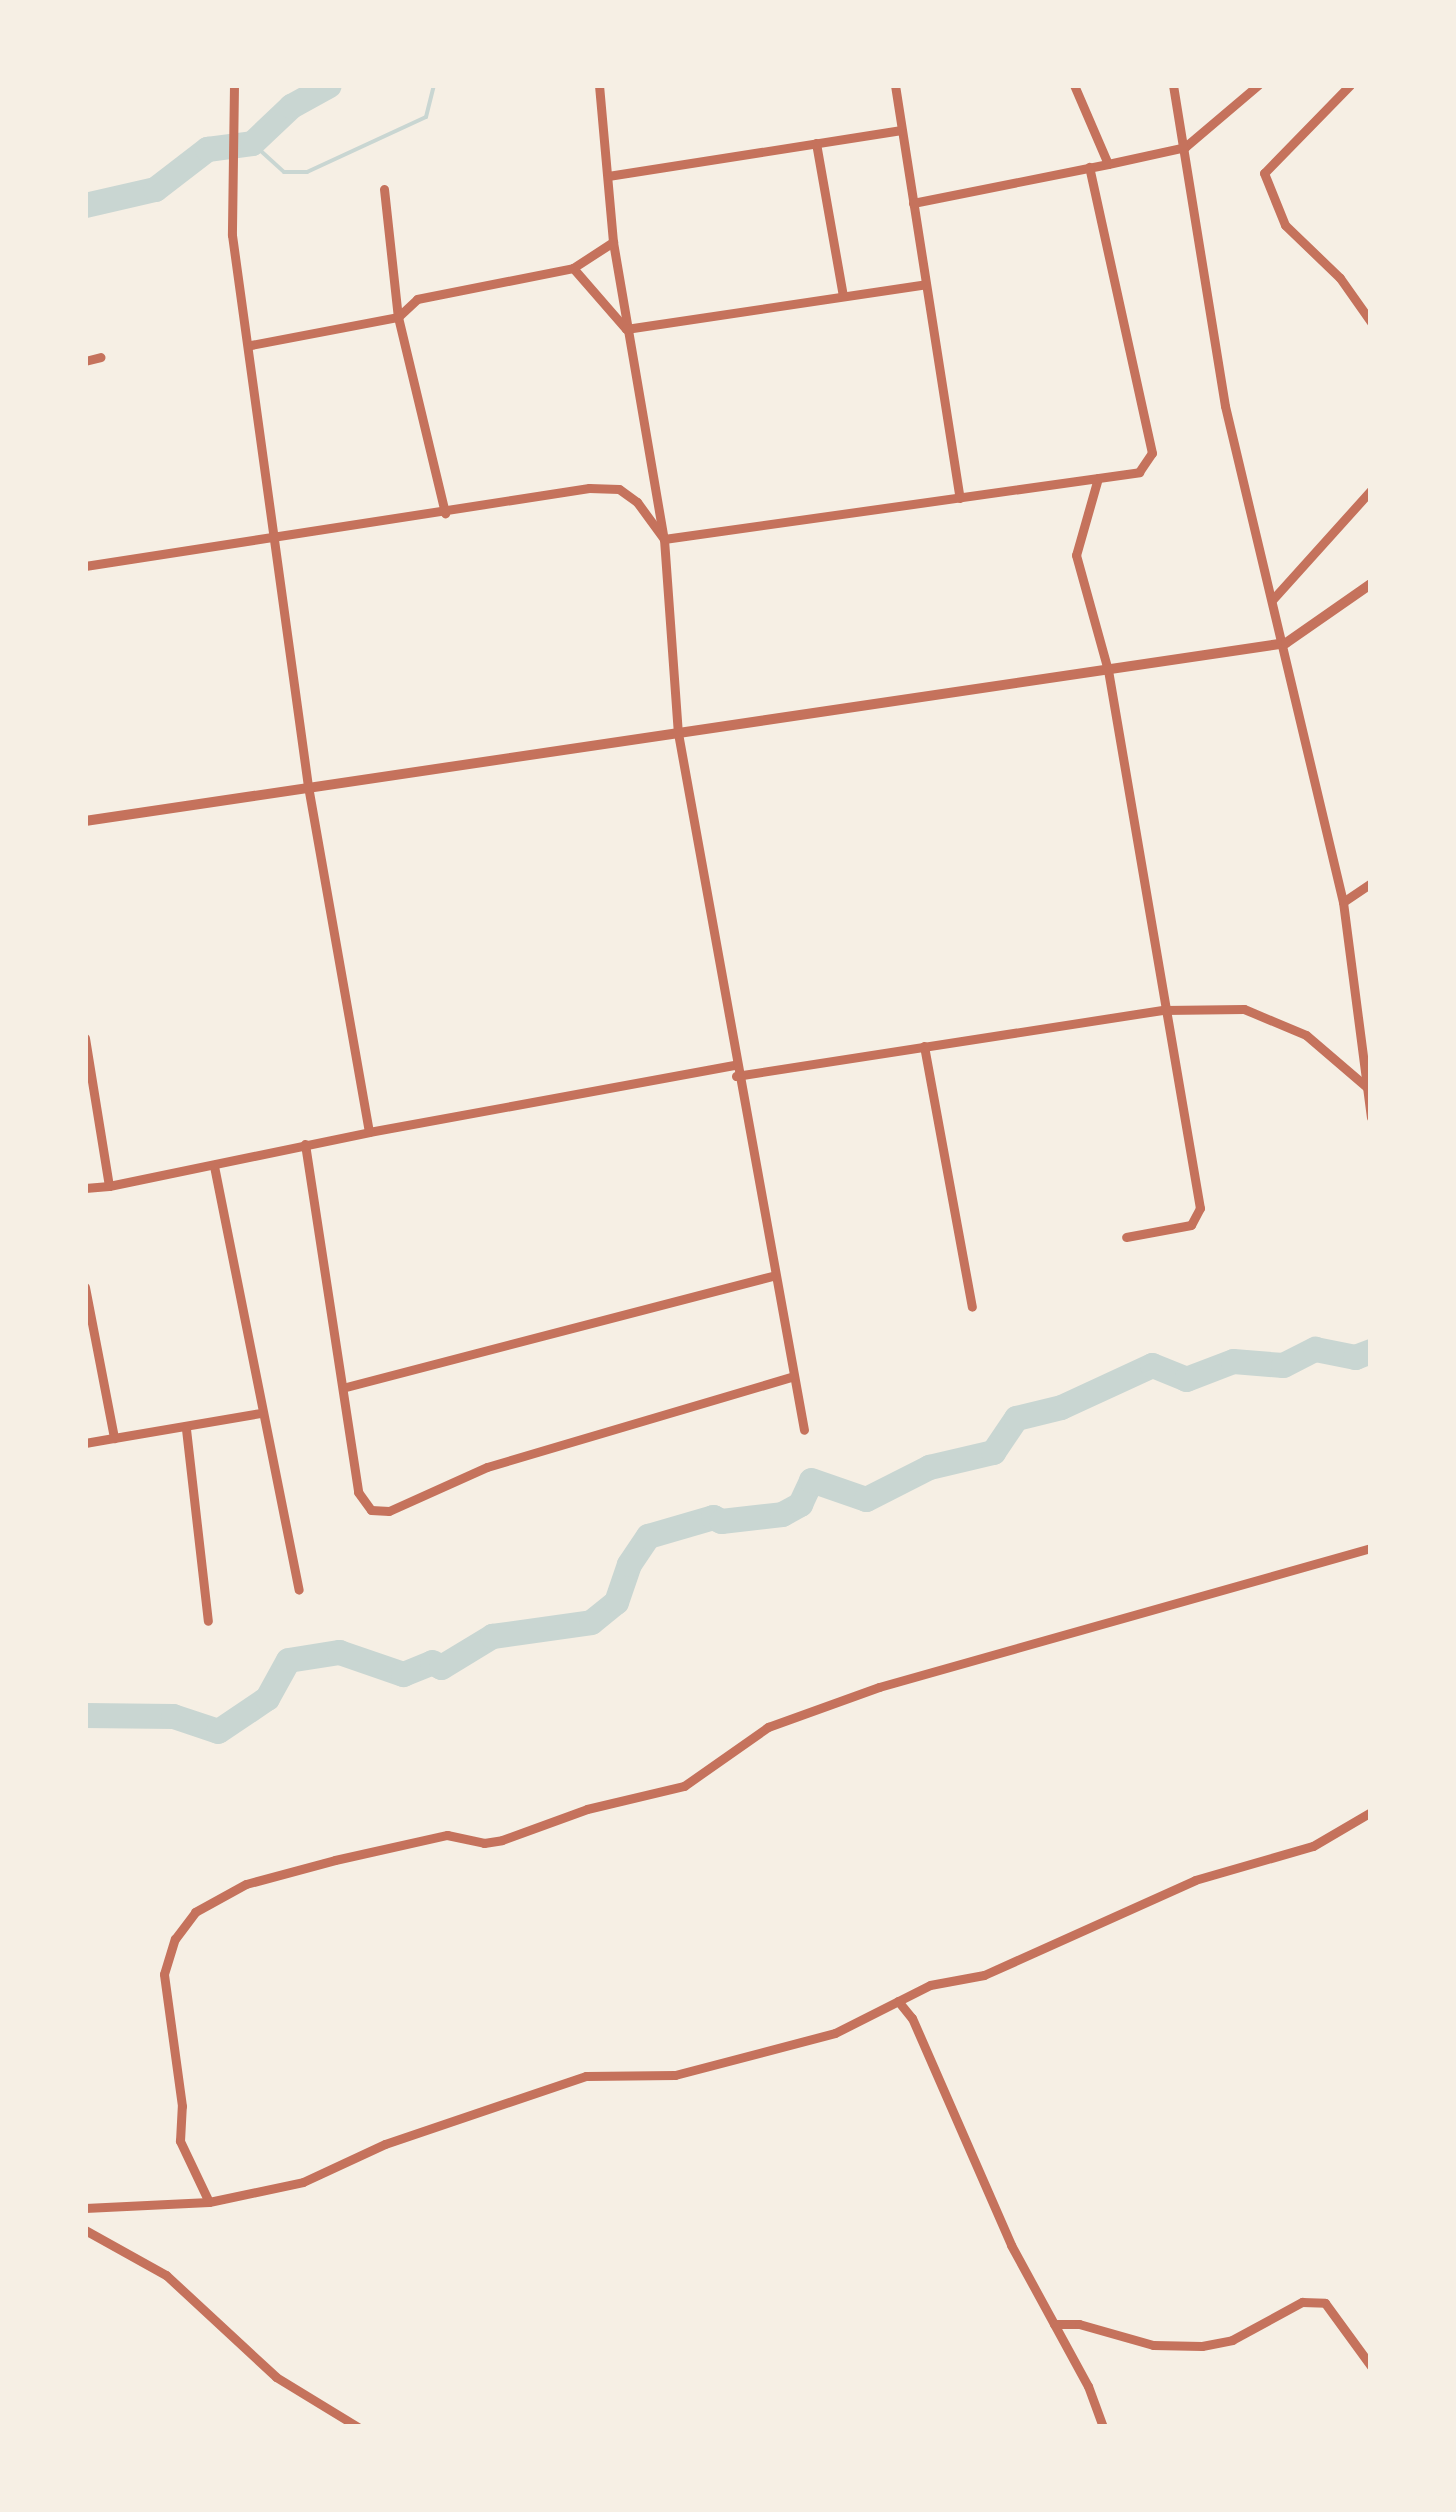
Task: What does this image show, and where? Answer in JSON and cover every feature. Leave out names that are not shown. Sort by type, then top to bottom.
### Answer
[{"type":"street","points":[[234,85],[231,211],[308,786],[370,1132]]},
{"type":"street","points":[[599,85],[613,242],[664,539],[678,733],[772,1276],[804,1430]]},
{"type":"street","points":[[895,85],[960,498]]},
{"type":"street","points":[[1074,85],[1108,164]]},
{"type":"street","points":[[1174,85],[1225,406],[1286,644],[1343,902],[1371,1117]]},
{"type":"street","points":[[913,203],[1185,147],[1258,85]]},
{"type":"street","points":[[1350,85],[1264,173],[1285,225],[1340,278],[1371,322]]},
{"type":"street","points":[[608,176],[901,130]]},
{"type":"street","points":[[816,143],[843,296]]},
{"type":"street","points":[[664,539],[1139,472],[1152,453],[1089,167]]},
{"type":"street","points":[[384,189],[398,317],[445,512]]},
{"type":"street","points":[[251,346],[398,317],[417,299],[573,268],[613,242]]},
{"type":"street","points":[[573,268],[626,329]]},
{"type":"street","points":[[626,329],[926,284]]},
{"type":"street","points":[[85,361],[102,357]]},
{"type":"street","points":[[1098,478],[1076,555],[1108,670],[1198,1221],[1126,1237]]},
{"type":"street","points":[[85,566],[588,488],[619,489],[638,502],[664,539]]},
{"type":"street","points":[[1273,599],[1371,490]]},
{"type":"street","points":[[85,820],[1286,644],[1371,584]]},
{"type":"street","points":[[1343,902],[1371,883]]},
{"type":"street","points":[[736,1076],[1164,1010],[1244,1010],[1272,1018],[1306,1035],[1370,1088]]},
{"type":"street","points":[[85,1038],[109,1186]]},
{"type":"street","points":[[924,1046],[972,1308]]},
{"type":"street","points":[[85,1188],[734,1064]]},
{"type":"street","points":[[305,1144],[346,1387],[358,1492],[371,1510],[390,1511],[487,1467],[794,1376]]},
{"type":"street","points":[[214,1166],[260,1413],[299,1590]]},
{"type":"street","points":[[346,1387],[772,1276]]},
{"type":"street","points":[[85,1287],[114,1438]]},
{"type":"street","points":[[85,1443],[186,1429],[260,1413]]},
{"type":"street","points":[[186,1429],[208,1621]]},
{"type":"street","points":[[209,2202],[180,2141],[182,2106],[164,1974],[175,1939],[195,1912],[246,1884],[336,1860],[447,1835],[484,1844],[684,1786],[768,1728],[878,1687],[1371,1548]]},
{"type":"street","points":[[85,2208],[209,2202],[303,2182],[385,2144],[586,2076],[675,2075],[835,2032],[898,2001],[1056,1946],[1195,1880],[1313,1846],[1371,1812]]},
{"type":"street","points":[[898,2001],[912,2018],[1011,2245],[1054,2324],[1102,2427]]},
{"type":"street","points":[[85,2230],[166,2275],[276,2376],[358,2427]]},
{"type":"street","points":[[1054,2324],[1079,2324],[1154,2345],[1202,2346],[1232,2340],[1302,2302],[1326,2302],[1371,2366]]},
{"type":"waterway","points":[[85,205],[155,189],[207,149],[252,143],[291,106],[329,85]]},
{"type":"waterway","points":[[252,143],[284,172],[307,172],[426,117],[434,85]]},
{"type":"waterway","points":[[85,1715],[173,1716],[218,1731],[267,1698],[288,1660],[339,1652],[403,1674],[432,1662],[441,1667],[492,1636],[591,1622],[616,1602],[629,1564],[648,1536],[713,1517],[721,1521],[782,1514],[800,1504],[811,1480],[866,1499],[929,1467],[993,1452],[1016,1418],[1061,1407],[1152,1365],[1186,1379],[1233,1361],[1283,1365],[1315,1349],[1355,1357],[1371,1351]]}]
